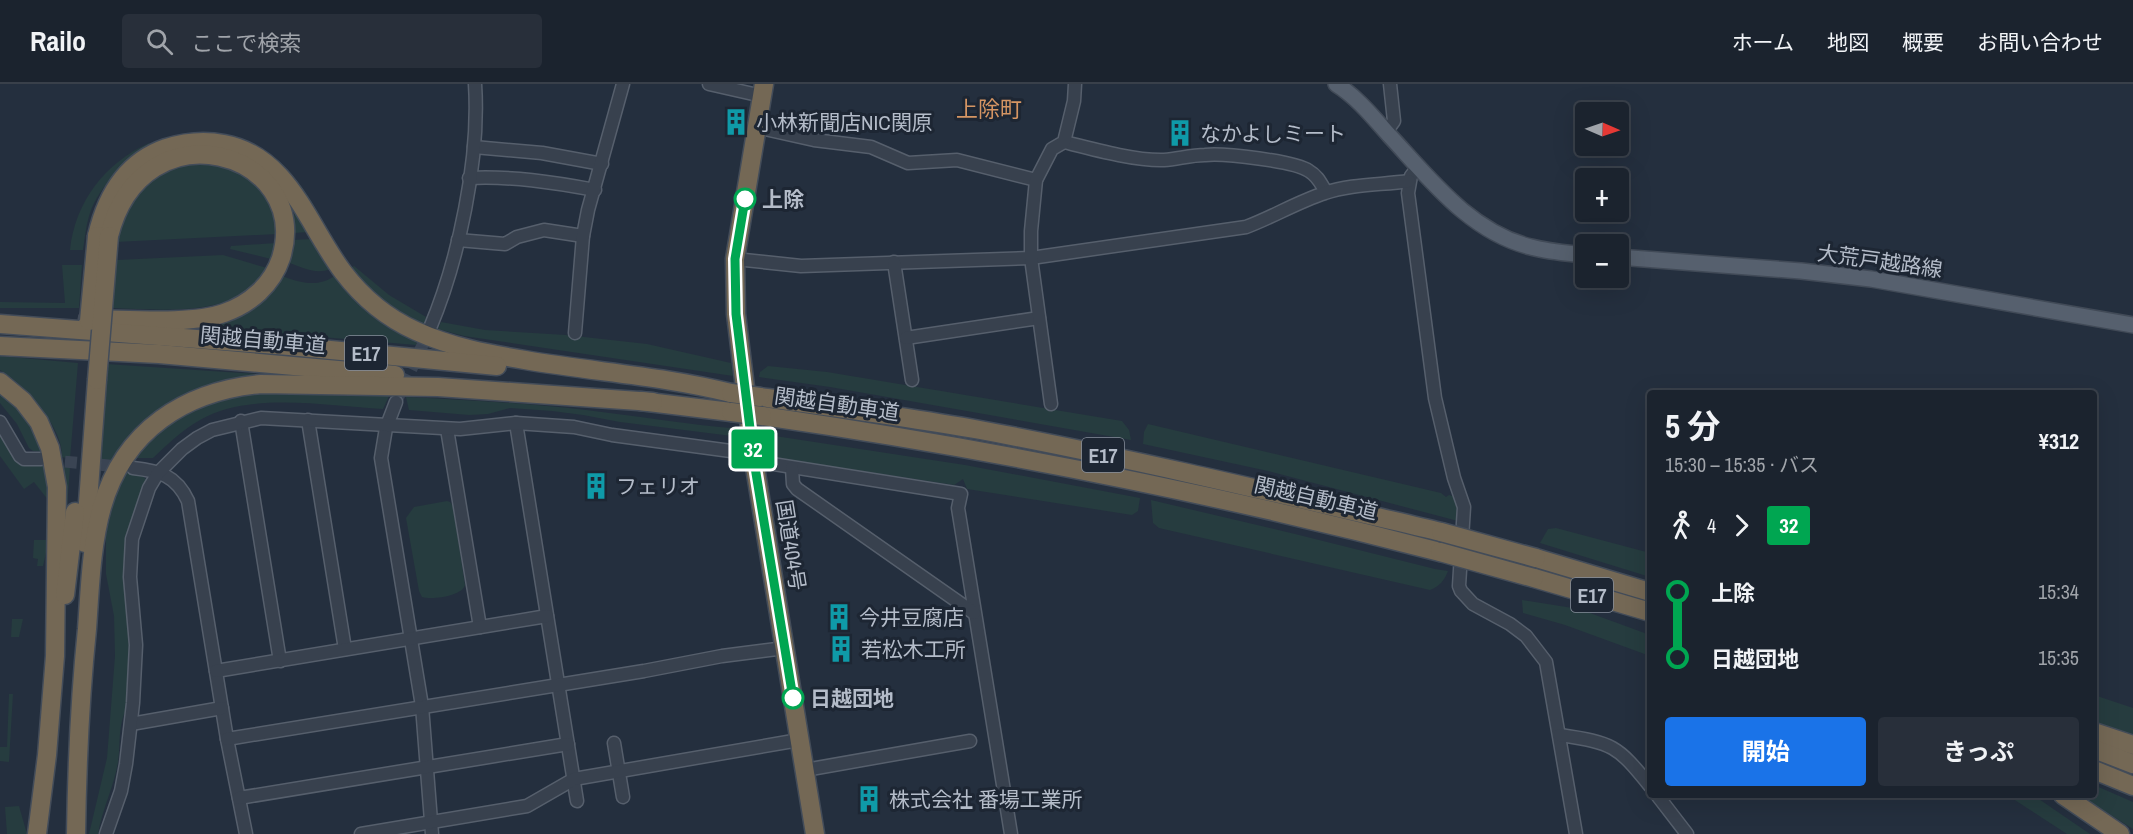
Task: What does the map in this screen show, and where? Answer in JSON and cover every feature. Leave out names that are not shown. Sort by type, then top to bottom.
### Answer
[{"type":"highway","name":"国道404号","points":[[763,90],[735,259],[736,314],[754,458],[815,834]]},
{"type":"highway","points":[[55,656],[73,538],[91,380],[103,213],[114,189],[130,170],[140,161],[162,149],[187,142],[215,142],[230,145],[258,158],[279,174],[353,285],[382,312],[413,330],[447,343],[485,353],[694,384],[731,393]]},
{"type":"highway","points":[[0,319],[196,319],[223,314],[246,304],[265,286],[279,265],[284,242],[280,210],[264,181],[245,165],[234,160],[199,154],[162,164],[141,177],[124,198],[103,236]]},
{"type":"highway","name":"関越自動車道","points":[[0,324],[175,336],[440,360],[731,393],[887,415],[1069,448],[1221,479],[1441,532],[1647,591]]},
{"type":"highway","name":"関越自動車道","points":[[0,346],[159,354],[277,364],[653,402],[877,432],[1071,467],[1218,498],[1440,552],[1647,611]]},
{"type":"highway","points":[[84,658],[91,380]]},
{"type":"highway","points":[[0,382],[23,401],[45,434],[53,460],[58,506],[55,656],[47,755],[37,834]]},
{"type":"highway","points":[[76,834],[77,756],[94,544],[103,505],[121,464],[137,442],[163,417],[191,401],[224,389],[241,386],[305,384],[438,387],[653,402]]},
{"type":"highway","points":[[2097,733],[2133,745]]},
{"type":"highway","points":[[2097,750],[2133,765]]},
{"type":"highway","points":[[47,755],[49,834]]},
{"type":"highway","points":[[64,834],[77,756]]},
{"type":"highway","points":[[2097,771],[2133,786]]},
{"type":"highway","points":[[2067,798],[2120,834]]},
{"type":"main road","points":[[1336,84],[1362,106],[1418,167],[1467,215],[1495,234],[1531,247],[1575,253]]},
{"type":"main road","name":"大荒戸越路線","points":[[1629,258],[1779,269],[1871,279],[2133,325]]},
{"type":"street","points":[[430,328],[437,312],[458,240],[474,147],[476,84]]},
{"type":"street","points":[[575,333],[583,236],[588,210],[624,84]]},
{"type":"street","points":[[709,84],[763,90]]},
{"type":"street","points":[[1064,142],[1074,101],[1075,84]]},
{"type":"street","points":[[1386,132],[1394,121],[1390,84]]},
{"type":"street","points":[[756,127],[814,140],[870,147],[908,163],[957,160],[1036,180]]},
{"type":"street","points":[[1051,404],[1031,258],[1036,180],[1052,149],[1064,142],[1164,160],[1199,155],[1240,156],[1308,169],[1317,177],[1326,192]]},
{"type":"street","points":[[474,147],[542,153],[602,164]]},
{"type":"street","points":[[1418,167],[1409,181],[1408,193],[1435,398],[1449,461],[1464,507],[1459,586],[1473,604],[1510,624],[1526,636],[1536,646],[1546,662],[1576,834]]},
{"type":"street","points":[[469,178],[500,176],[537,179],[595,190]]},
{"type":"street","points":[[735,259],[801,266],[1031,258],[1246,227],[1326,192],[1409,181]]},
{"type":"street","points":[[458,240],[505,244],[517,237],[544,230],[583,236]]},
{"type":"street","points":[[894,262],[912,380]]},
{"type":"street","points":[[906,338],[1039,318]]},
{"type":"street","points":[[396,402],[382,442],[381,458],[422,706],[431,828]]},
{"type":"street","points":[[106,834],[121,791],[131,724],[136,645],[130,557],[136,525],[149,488],[158,473],[182,448],[197,438],[212,430],[261,417],[447,429],[482,428],[516,423],[574,428],[754,458],[792,468],[961,494],[958,508],[1011,834]]},
{"type":"street","points":[[308,420],[345,649]]},
{"type":"street","points":[[241,421],[280,661]]},
{"type":"street","points":[[0,422],[20,456],[24,459],[41,459]]},
{"type":"street","points":[[516,423],[577,801]]},
{"type":"street","points":[[447,429],[480,627]]},
{"type":"street","points":[[133,468],[158,473],[176,481],[183,489],[188,501],[227,739],[246,834]]},
{"type":"street","points":[[792,468],[793,484],[797,489],[974,613]]},
{"type":"street","points":[[216,671],[547,616]]},
{"type":"street","points":[[227,739],[784,648]]},
{"type":"street","points":[[131,724],[222,708]]},
{"type":"street","points":[[1560,735],[1609,744],[1625,756],[1647,782]]},
{"type":"street","points":[[361,834],[431,828],[527,806],[574,779],[800,740]]},
{"type":"street","points":[[805,770],[970,741]]},
{"type":"street","points":[[614,742],[623,797]]},
{"type":"street","points":[[239,798],[568,744]]},
{"type":"street","points":[[1659,798],[1687,834]]},
{"type":"green space","points":[[149,143],[149,148],[122,168],[100,193],[89,218],[83,250],[70,250],[78,216],[95,186],[119,161]]},
{"type":"green space","points":[[266,151],[295,178],[310,198],[329,232],[325,232],[292,179]]},
{"type":"green space","points":[[187,162],[229,166],[243,173],[258,187],[269,203],[277,234],[116,242],[122,212],[160,173]]},
{"type":"green space","points":[[297,214],[308,232],[293,233],[291,215]]},
{"type":"green space","points":[[312,239],[330,269],[314,271],[287,262],[292,240]]},
{"type":"green space","points":[[276,243],[271,259],[230,249],[231,246]]},
{"type":"green space","points":[[223,255],[267,268],[255,285],[239,296],[219,304],[174,309],[111,308],[117,260]]},
{"type":"green space","points":[[62,265],[82,265],[79,308],[0,308],[0,302],[65,303]]},
{"type":"green space","points":[[354,266],[389,295],[426,317],[424,325],[393,307],[375,293],[350,268]]},
{"type":"green space","points":[[336,275],[419,338],[416,345],[193,326],[282,276],[296,281],[316,283]]},
{"type":"green space","points":[[441,322],[485,330],[566,335],[647,344],[731,363],[733,376],[464,336],[438,329]]},
{"type":"green space","points":[[0,356],[78,363],[70,459],[62,457],[57,433],[41,408],[20,385],[0,370]]},
{"type":"green space","points":[[106,364],[269,376],[245,377],[222,382],[178,398],[140,425],[110,462],[96,461]]},
{"type":"green space","points":[[768,366],[827,372],[1122,421],[1129,430],[1131,440],[830,387],[759,377],[760,372]]},
{"type":"green space","points":[[0,391],[26,418],[44,452],[33,451],[29,448],[17,424],[0,403]]},
{"type":"green space","points":[[256,392],[389,396],[383,409],[290,402],[265,403],[220,411],[200,420],[181,433],[153,458],[134,458],[160,431],[180,415],[202,403]]},
{"type":"green space","points":[[406,397],[586,410],[742,429],[742,435],[740,437],[620,422],[552,411],[510,408],[488,414],[469,415],[409,410]]},
{"type":"green space","points":[[1148,424],[1441,493],[1446,497],[1453,496],[1457,506],[1458,521],[1268,471],[1143,444],[1144,432]]},
{"type":"green space","points":[[0,431],[9,450],[23,464],[47,465],[49,501],[34,482],[24,489],[0,456]]},
{"type":"green space","points":[[762,434],[965,465],[1140,498],[1138,511],[1132,515],[967,489],[963,479],[954,485],[776,458],[768,453]]},
{"type":"green space","points":[[62,467],[70,467],[65,536]]},
{"type":"green space","points":[[126,471],[137,472],[146,479],[125,545],[124,575],[131,627],[130,705],[121,724],[116,771],[98,834],[89,834],[107,758],[115,656],[114,616],[106,574],[106,534],[115,495]]},
{"type":"green space","points":[[1151,500],[1448,571],[1441,583],[1430,590],[1159,528],[1153,523]]},
{"type":"green space","points":[[447,501],[453,506],[465,585],[459,592],[446,596],[422,597],[406,518],[414,507]]},
{"type":"green space","points":[[1556,528],[1647,552],[1647,576],[1540,543],[1548,529]]},
{"type":"green space","points":[[34,540],[49,540],[43,566],[37,566],[38,559],[33,558]]},
{"type":"green space","points":[[1522,600],[1579,609],[1647,634],[1647,655],[1565,625],[1523,613]]},
{"type":"green space","points":[[12,619],[23,619],[19,637],[11,637]]},
{"type":"green space","points":[[9,694],[13,694],[9,762],[0,761],[0,747],[7,747]]},
{"type":"green space","points":[[2097,696],[2133,708],[2133,737],[2097,724]]},
{"type":"green space","points":[[2097,786],[2133,802],[2133,829],[2084,798],[2097,798]]},
{"type":"green space","points":[[2012,798],[2037,798],[2090,834],[2067,834]]},
{"type":"green space","points":[[19,806],[27,834],[7,834],[5,807]]},
{"type":"tunnel","points":[[396,402],[430,329]]},
{"type":"tunnel","points":[[47,460],[125,467]]},
{"type":"bus line","name":"32","points":[[745,199],[735,259],[736,314],[754,461],[793,698]]},
{"type":"place","name":"小林新聞店NIC関原","points":[[736,122]]},
{"type":"place","name":"なかよしミート","points":[[1180,133]]},
{"type":"place","name":"上除","points":[[745,199]]},
{"type":"place","name":"フェリオ","points":[[596,486]]},
{"type":"place","name":"今井豆腐店","points":[[839,617]]},
{"type":"place","name":"若松木工所","points":[[841,649]]},
{"type":"place","name":"日越団地","points":[[793,698]]},
{"type":"place","name":"株式会社 番場工業所","points":[[869,799]]},
{"type":"district","name":"上除町","points":[[989,109]]}]
